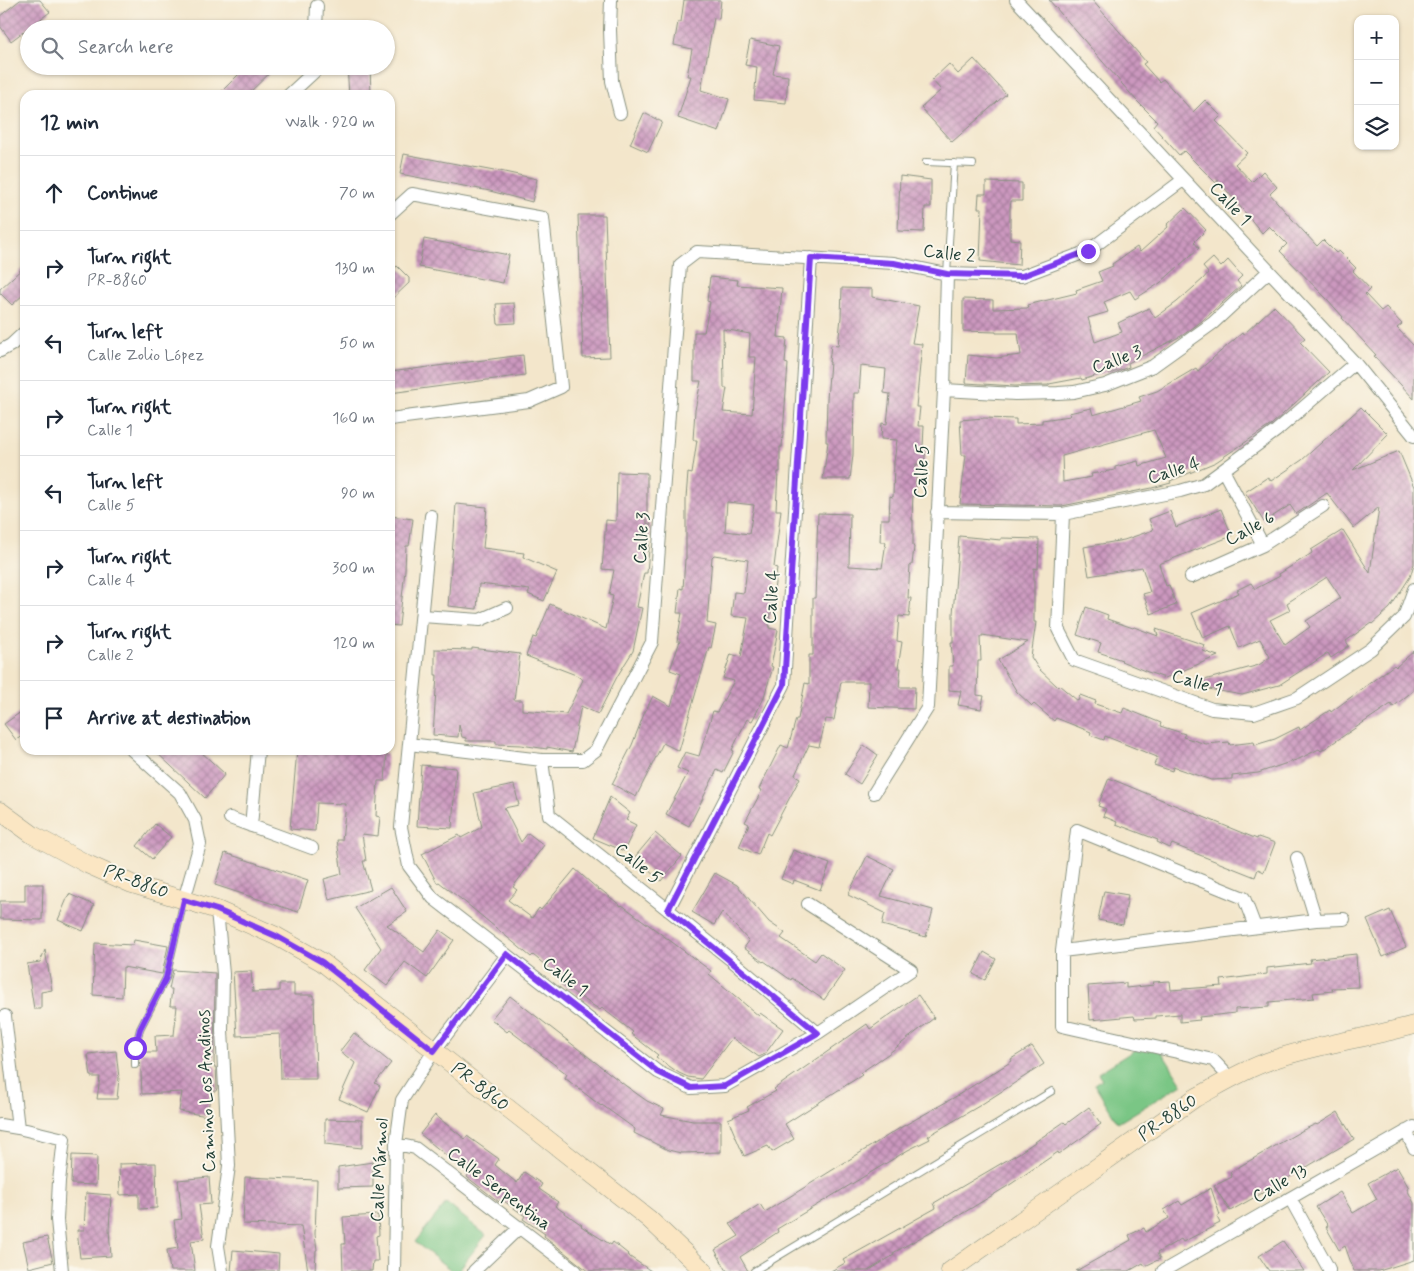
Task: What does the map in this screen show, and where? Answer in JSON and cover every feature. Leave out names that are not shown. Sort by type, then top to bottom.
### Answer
[{"type":"street","points":[[611,0],[612,81],[620,113]]},
{"type":"street","name":"Calle 1","points":[[1016,0],[1355,364],[1414,436]]},
{"type":"street","points":[[316,20],[317,6]]},
{"type":"street","points":[[294,90],[311,75]]},
{"type":"street","name":"Calle 2","points":[[686,261],[697,252],[894,263],[947,274],[1022,276],[1088,251],[1183,180]]},
{"type":"street","points":[[395,209],[412,194],[543,218],[561,386],[529,401],[395,418]]},
{"type":"street","name":"Calle 4","points":[[668,910],[784,685],[811,258]]},
{"type":"street","name":"Calle 3","points":[[542,760],[583,760],[596,750],[652,642],[680,265],[686,261]]},
{"type":"street","name":"Calle 3","points":[[944,390],[1015,394],[1058,393],[1074,392],[1105,385],[1153,366],[1213,323],[1269,271]]},
{"type":"street","name":"Calle 5","points":[[874,794],[928,707],[944,390],[947,274]]},
{"type":"street","points":[[0,351],[11,345],[20,337]]},
{"type":"street","name":"Calle 4","points":[[937,512],[1063,514],[1180,491],[1204,484],[1276,431],[1355,364]]},
{"type":"street","points":[[1223,470],[1263,545]]},
{"type":"street","name":"Calle 6","points":[[1191,577],[1263,545],[1323,506]]},
{"type":"street","name":"Calle 1","points":[[1063,514],[1058,629],[1074,660],[1212,709],[1254,713],[1297,698],[1371,649],[1404,617],[1414,590]]},
{"type":"street","name":"Calle 1","points":[[431,516],[402,827],[409,866],[434,898],[658,1072],[691,1088],[725,1086],[818,1033],[911,970],[808,904]]},
{"type":"street","points":[[422,616],[480,620],[507,608]]},
{"type":"street","points":[[409,744],[542,760]]},
{"type":"street","points":[[138,755],[180,793],[195,820],[200,844],[184,900]]},
{"type":"street","points":[[251,826],[258,755]]},
{"type":"street","name":"Calle 5","points":[[542,760],[549,815],[818,1033]]},
{"type":"street","name":"PR-8860","points":[[0,810],[33,835],[87,864],[132,884],[217,910],[276,936],[322,962],[649,1219],[704,1271]]},
{"type":"street","points":[[230,818],[312,848]]},
{"type":"street","points":[[1230,1078],[1212,1060],[1062,1026],[1062,951],[1077,830],[1244,898],[1255,927]]},
{"type":"street","points":[[1297,858],[1316,920]]},
{"type":"street","name":"Camino Los Andinos","points":[[217,910],[223,974],[222,1030],[229,1166],[218,1246],[222,1271]]},
{"type":"street","points":[[1062,951],[1344,918]]},
{"type":"street","name":"Calle Mármol","points":[[394,1271],[396,1144],[402,1100],[434,1051],[507,954]]},
{"type":"street","points":[[5,1016],[18,1128]]},
{"type":"street","name":"PR-8860","points":[[950,1271],[1195,1098],[1230,1078],[1273,1059],[1414,1025]]},
{"type":"street","points":[[0,1125],[64,1139],[59,1181],[58,1220],[62,1271]]},
{"type":"street","points":[[1410,1129],[1414,1148]]},
{"type":"street","name":"Calle 13","points":[[1163,1271],[1410,1129]]},
{"type":"street","name":"Calle Serpentina","points":[[396,1144],[415,1148],[576,1271]]},
{"type":"street","points":[[1290,1198],[1329,1271]]},
{"type":"street","points":[[474,1271],[520,1227]]},
{"type":"lane","points":[[926,162],[973,164]]},
{"type":"lane","points":[[947,274],[954,163]]},
{"type":"lane","points":[[135,1065],[135,1048],[140,1029],[166,978],[184,900]]},
{"type":"lane","points":[[754,1271],[1052,1091]]},
{"type":"green space","points":[[1144,1044],[1158,1046],[1182,1084],[1118,1123],[1094,1084],[1102,1079],[1098,1073]]},
{"type":"green space","points":[[446,1203],[486,1235],[458,1271],[452,1271],[415,1242]]},
{"type":"building","points":[[20,0],[40,0],[50,12],[39,20],[20,20],[20,34],[11,41],[0,26],[0,16]]},
{"type":"building","points":[[684,0],[721,0],[719,19],[714,18],[701,90],[729,99],[719,132],[678,118],[691,76],[687,76],[692,49],[674,45],[678,22],[681,22]]},
{"type":"building","points":[[1049,0],[1092,0],[1146,62],[1143,64],[1159,82],[1163,79],[1193,112],[1205,100],[1221,116],[1216,121],[1247,153],[1235,164],[1252,182],[1263,171],[1277,187],[1270,194],[1292,219],[1317,246],[1323,240],[1336,253],[1339,251],[1356,268],[1353,271],[1370,289],[1365,294],[1381,311],[1386,307],[1402,324],[1397,328],[1414,346],[1414,399],[1374,356],[1376,355],[1327,299],[1280,251],[1287,244],[1269,226],[1262,233],[1218,180],[1216,183],[1184,151],[1179,155],[1153,126],[1157,121],[1136,100]]},
{"type":"building","points":[[750,40],[779,46],[773,74],[788,76],[786,103],[754,100],[757,67],[745,65]]},
{"type":"building","points":[[974,59],[1006,94],[952,142],[921,108],[941,90],[932,80],[949,64],[958,74]]},
{"type":"building","points":[[238,75],[268,75],[252,90],[223,90]]},
{"type":"building","points":[[348,75],[370,75],[371,90],[349,90]]},
{"type":"building","points":[[644,113],[662,122],[648,152],[630,144]]},
{"type":"building","points":[[404,154],[537,179],[532,202],[490,191],[400,174]]},
{"type":"building","points":[[900,176],[931,180],[931,207],[925,207],[924,232],[898,231]]},
{"type":"building","points":[[986,182],[1022,183],[1022,201],[1011,201],[1010,208],[1010,239],[1020,240],[1019,265],[980,261],[982,208],[978,208],[979,194],[986,194]]},
{"type":"building","points":[[1185,208],[1206,230],[1194,242],[1199,248],[1160,283],[1135,299],[1130,291],[1104,302],[1108,312],[1088,318],[1095,342],[1122,332],[1118,323],[1149,308],[1155,318],[1177,302],[1208,273],[1203,267],[1213,258],[1221,267],[1228,260],[1242,276],[1237,281],[1241,286],[1202,321],[1183,335],[1128,363],[1129,367],[1109,374],[1108,372],[1082,380],[1081,378],[1049,385],[1015,386],[966,383],[968,355],[996,358],[1021,355],[1018,333],[963,331],[963,299],[993,300],[993,309],[1028,308],[1027,305],[1077,293],[1076,290],[1102,281],[1098,272],[1113,266],[1112,264],[1137,247],[1140,252],[1168,227],[1167,225]]},
{"type":"building","points":[[578,215],[605,215],[610,357],[583,358]]},
{"type":"building","points":[[424,239],[509,255],[503,283],[419,267]]},
{"type":"building","points":[[397,266],[409,278],[409,283],[395,296],[395,268]]},
{"type":"building","points":[[20,271],[20,298],[12,305],[0,293],[0,289]]},
{"type":"building","points":[[710,277],[738,280],[737,285],[782,288],[778,337],[787,338],[785,363],[788,364],[782,447],[780,447],[780,472],[778,472],[776,510],[781,510],[774,567],[777,568],[769,628],[778,630],[771,666],[773,667],[763,700],[752,721],[747,719],[723,773],[717,770],[689,826],[666,814],[688,773],[677,768],[685,752],[699,756],[713,711],[717,712],[734,681],[723,678],[731,654],[741,657],[748,618],[731,616],[734,592],[744,593],[748,560],[714,555],[712,557],[707,623],[716,625],[711,648],[709,647],[679,751],[663,743],[636,797],[612,784],[632,745],[653,696],[671,706],[681,674],[670,670],[680,641],[677,641],[682,613],[677,613],[680,588],[683,589],[686,559],[688,473],[692,474],[697,440],[693,440],[695,410],[701,381],[694,381],[694,332],[704,332],[710,302],[707,301]],"holes":[[[723,329],[750,334],[749,357],[756,357],[752,414],[723,412],[727,388],[724,388]],[[727,502],[754,505],[749,534],[725,531]]]},
{"type":"building","points":[[842,288],[872,289],[872,297],[919,306],[912,343],[922,344],[916,407],[920,407],[918,426],[924,426],[923,447],[926,448],[924,465],[916,464],[916,494],[913,494],[912,520],[914,547],[912,565],[910,565],[908,598],[911,598],[909,617],[899,616],[897,641],[902,642],[898,668],[901,668],[899,687],[915,687],[914,709],[868,707],[869,682],[841,682],[834,720],[826,719],[819,747],[809,745],[795,775],[800,778],[770,835],[767,833],[758,855],[739,847],[749,824],[745,822],[762,790],[759,789],[781,745],[788,748],[796,719],[798,719],[805,683],[809,684],[809,655],[813,655],[813,598],[815,598],[818,513],[850,514],[849,566],[882,568],[886,542],[880,542],[881,519],[889,519],[890,496],[893,497],[897,440],[881,439],[882,423],[887,424],[890,394],[884,393],[886,369],[861,366],[859,393],[854,393],[853,455],[850,479],[823,479],[828,442],[826,442],[829,362],[831,345],[838,346]]},
{"type":"building","points":[[514,303],[516,323],[498,324],[496,304]]},
{"type":"building","points":[[1274,306],[1305,338],[1300,342],[1329,372],[1271,425],[1216,462],[1170,481],[1171,483],[1062,506],[960,504],[966,455],[962,455],[960,420],[984,418],[1016,419],[1016,424],[1042,423],[1042,420],[1070,416],[1069,413],[1091,408],[1093,415],[1141,401],[1139,397],[1157,391],[1196,368],[1198,371],[1242,333],[1244,334]],"holes":[[[1154,430],[1166,458],[1139,466],[1138,461],[1115,467],[1115,470],[1091,474],[1092,477],[1063,482],[1062,456]]]},
{"type":"building","points":[[523,355],[525,375],[395,392],[395,371]]},
{"type":"building","points":[[1361,407],[1388,434],[1353,470],[1399,451],[1414,487],[1414,564],[1410,577],[1390,608],[1372,624],[1346,641],[1349,646],[1331,658],[1328,653],[1279,685],[1242,695],[1186,685],[1259,665],[1270,657],[1260,639],[1239,648],[1230,626],[1203,638],[1192,613],[1239,593],[1237,590],[1251,583],[1255,589],[1280,576],[1279,574],[1312,553],[1311,550],[1343,530],[1370,573],[1379,507],[1354,528],[1327,493],[1296,514],[1290,505],[1264,522],[1245,492],[1268,477],[1271,481],[1302,460]],"holes":[[[1327,577],[1341,598],[1306,621],[1310,627],[1285,645],[1270,620],[1290,610],[1287,603]]]},
{"type":"building","points":[[617,472],[647,473],[647,524],[651,524],[647,573],[644,573],[637,607],[642,608],[633,651],[598,714],[581,706],[572,752],[547,747],[547,749],[496,744],[496,741],[466,741],[466,738],[462,737],[459,725],[458,737],[433,735],[437,675],[435,675],[435,649],[472,650],[472,648],[520,654],[514,700],[522,700],[522,710],[566,714],[583,680],[576,675],[526,656],[533,637],[536,638],[550,604],[606,629],[613,596],[609,595],[614,570],[602,569],[606,520],[616,521]]},
{"type":"building","points":[[456,504],[487,507],[483,548],[524,553],[523,557],[557,572],[544,601],[528,594],[530,590],[479,584],[477,609],[448,606]]},
{"type":"building","points":[[1221,509],[1232,536],[1159,564],[1166,586],[1169,585],[1176,605],[1151,614],[1143,594],[1150,592],[1142,567],[1089,576],[1084,547],[1124,540],[1153,530],[1149,519],[1170,511],[1176,527]]},
{"type":"building","points":[[395,517],[413,519],[409,546],[406,546],[399,626],[395,626]]},
{"type":"building","points":[[959,536],[1001,540],[1001,538],[1039,539],[1038,569],[1034,568],[1034,622],[1036,622],[1031,657],[1038,668],[1058,687],[1059,685],[1078,701],[1080,695],[1096,701],[1095,704],[1122,713],[1124,708],[1161,723],[1160,726],[1185,734],[1183,737],[1206,744],[1229,742],[1230,745],[1254,742],[1255,745],[1275,739],[1299,727],[1300,730],[1330,710],[1331,712],[1394,665],[1396,667],[1414,651],[1414,690],[1393,707],[1391,704],[1321,751],[1319,749],[1299,759],[1258,773],[1232,776],[1232,779],[1211,780],[1173,767],[1172,771],[1154,765],[1157,757],[1105,736],[1104,740],[1090,735],[1091,732],[1056,718],[1054,721],[1034,704],[1032,706],[1017,692],[998,660],[1028,642],[982,635],[980,637],[981,661],[978,661],[977,695],[984,696],[981,709],[958,705],[961,691],[949,690],[949,666],[953,666],[951,642],[953,642],[953,614]]},
{"type":"building","points":[[1086,607],[1108,615],[1107,619],[1158,636],[1156,629],[1205,645],[1203,651],[1218,656],[1165,678],[1145,671],[1122,660],[1098,652],[1101,643],[1077,635]]},
{"type":"building","points":[[20,713],[20,737],[16,740],[4,724]]},
{"type":"building","points":[[864,745],[878,755],[860,784],[845,774]]},
{"type":"building","points":[[159,755],[204,755],[225,774],[205,798]]},
{"type":"building","points":[[297,755],[387,755],[385,781],[378,781],[376,816],[380,817],[378,836],[362,834],[366,861],[363,861],[371,890],[329,900],[324,879],[342,874],[337,840],[342,840],[346,804],[317,803],[315,831],[290,829]]},
{"type":"building","points":[[421,765],[456,768],[452,828],[417,826]]},
{"type":"building","points":[[1109,778],[1257,839],[1258,837],[1275,843],[1264,872],[1258,869],[1255,877],[1172,844],[1170,848],[1157,842],[1158,840],[1116,824],[1117,822],[1103,816],[1106,809],[1098,806]]},
{"type":"building","points":[[514,785],[519,805],[504,808],[521,842],[528,833],[544,845],[513,887],[517,890],[508,900],[532,918],[575,869],[599,890],[711,971],[709,974],[759,1016],[760,1013],[783,1029],[765,1054],[759,1057],[732,1038],[701,1079],[679,1073],[656,1057],[658,1055],[631,1034],[633,1032],[602,1008],[600,1010],[561,984],[563,980],[533,955],[531,957],[466,903],[439,882],[437,883],[422,854],[459,835],[461,838],[482,827],[474,793]]},
{"type":"building","points":[[610,797],[630,813],[626,820],[636,825],[624,851],[593,838]]},
{"type":"building","points":[[155,824],[171,837],[152,859],[137,846]]},
{"type":"building","points":[[655,833],[682,856],[661,881],[634,858]]},
{"type":"building","points":[[793,850],[830,864],[820,890],[794,880],[793,884],[781,879]]},
{"type":"building","points":[[225,853],[308,880],[298,912],[215,885]]},
{"type":"building","points":[[867,856],[894,869],[881,896],[933,910],[926,937],[882,925],[885,913],[848,895]]},
{"type":"building","points":[[715,873],[737,885],[769,922],[785,933],[781,938],[815,961],[821,953],[845,970],[824,1000],[744,948],[749,941],[722,912],[714,925],[692,912]]},
{"type":"building","points":[[25,884],[43,884],[42,920],[0,919],[0,901],[25,901]]},
{"type":"building","points":[[391,887],[407,912],[387,925],[424,952],[440,930],[454,940],[427,978],[405,962],[387,986],[365,970],[381,948],[355,908]]},
{"type":"building","points":[[1104,891],[1128,895],[1123,925],[1098,920]]},
{"type":"building","points":[[69,894],[94,905],[83,931],[58,920]]},
{"type":"building","points":[[1390,910],[1406,947],[1383,957],[1367,920]]},
{"type":"building","points":[[134,940],[168,946],[162,974],[123,967],[122,997],[93,995],[95,943],[133,945]]},
{"type":"building","points":[[45,950],[52,990],[41,992],[41,1009],[34,1009],[27,964],[40,962]]},
{"type":"building","points":[[984,952],[996,959],[985,980],[973,974]]},
{"type":"building","points":[[1356,954],[1358,987],[1332,988],[1333,991],[1313,993],[1314,998],[1269,1002],[1269,1007],[1235,1009],[1235,1013],[1199,1017],[1200,1020],[1180,1022],[1180,1014],[1156,1016],[1156,1018],[1135,1019],[1134,1016],[1090,1020],[1088,986],[1126,983],[1126,988],[1154,985],[1153,982],[1170,981],[1171,990],[1222,986],[1221,980],[1267,974],[1267,968],[1311,963],[1310,959]]},
{"type":"building","points":[[173,970],[215,973],[214,1067],[216,1067],[217,1088],[216,1091],[211,1091],[207,1116],[179,1111],[182,1092],[142,1094],[140,1052],[156,1052],[155,1036],[174,1035],[177,1006],[170,1006],[172,989],[169,989]]},
{"type":"building","points":[[251,971],[253,992],[279,991],[279,984],[294,984],[294,995],[314,995],[316,1079],[281,1079],[280,1034],[237,1036],[233,972]]},
{"type":"building","points":[[918,995],[934,1018],[860,1073],[862,1075],[785,1124],[794,1139],[772,1152],[768,1146],[744,1156],[728,1119],[749,1110],[747,1107],[776,1091],[774,1089],[867,1024],[870,1029]]},
{"type":"building","points":[[510,996],[626,1086],[647,1101],[664,1109],[661,1115],[693,1121],[721,1121],[721,1152],[681,1153],[668,1150],[634,1133],[635,1129],[565,1078],[567,1074],[509,1030],[507,1032],[491,1019]]},
{"type":"building","points":[[354,1033],[391,1063],[375,1083],[380,1086],[368,1112],[339,1099],[355,1063],[340,1051]]},
{"type":"building","points":[[1032,1046],[1044,1064],[928,1136],[930,1139],[908,1150],[777,1229],[778,1232],[740,1257],[748,1271],[727,1271],[715,1250],[739,1236],[730,1224],[760,1204],[765,1212],[900,1128],[955,1097]]},
{"type":"building","points":[[116,1051],[119,1078],[117,1099],[97,1099],[100,1077],[91,1077],[88,1054]]},
{"type":"building","points":[[1089,1107],[1101,1124],[1059,1154],[1058,1152],[1011,1184],[893,1253],[894,1255],[868,1271],[831,1271],[845,1263],[843,1260],[936,1208],[934,1203],[1019,1153],[1064,1122],[1066,1124]]},
{"type":"building","points":[[1338,1112],[1354,1139],[1230,1211],[1214,1186],[1232,1177],[1230,1172]]},
{"type":"building","points":[[435,1115],[465,1139],[467,1136],[499,1159],[495,1165],[517,1183],[524,1172],[542,1184],[539,1189],[558,1202],[555,1206],[581,1226],[611,1245],[613,1242],[627,1255],[651,1271],[589,1271],[583,1267],[544,1236],[545,1234],[523,1219],[525,1216],[501,1199],[499,1202],[467,1177],[469,1174],[420,1134]]},
{"type":"building","points":[[325,1119],[362,1120],[362,1148],[325,1144]]},
{"type":"building","points":[[72,1155],[97,1156],[96,1185],[71,1184]]},
{"type":"building","points":[[373,1162],[373,1187],[338,1188],[338,1167]]},
{"type":"building","points":[[156,1163],[157,1208],[139,1209],[139,1194],[120,1195],[119,1164]]},
{"type":"building","points":[[1397,1167],[1409,1188],[1407,1189],[1414,1203],[1414,1260],[1379,1271],[1354,1271],[1345,1246],[1339,1250],[1326,1227],[1328,1226],[1316,1207],[1340,1192],[1353,1213],[1377,1199],[1368,1183]]},
{"type":"building","points":[[209,1177],[211,1204],[199,1205],[204,1239],[191,1241],[195,1271],[170,1271],[167,1250],[178,1248],[174,1220],[182,1219],[178,1180]]},
{"type":"building","points":[[245,1177],[317,1180],[315,1234],[317,1250],[315,1271],[308,1271],[301,1226],[243,1224]]},
{"type":"building","points":[[1211,1188],[1220,1215],[1217,1217],[1220,1223],[1183,1242],[1181,1239],[1157,1253],[1160,1259],[1145,1266],[1143,1263],[1129,1271],[1076,1271],[1131,1240],[1129,1235],[1144,1228],[1146,1232],[1169,1218],[1164,1210],[1179,1201],[1182,1205]]},
{"type":"building","points":[[86,1193],[111,1195],[109,1230],[111,1256],[80,1258],[77,1230],[84,1230]]},
{"type":"building","points":[[378,1215],[379,1235],[376,1236],[378,1261],[373,1261],[372,1271],[343,1271],[342,1244],[345,1244],[343,1217]]},
{"type":"building","points":[[47,1237],[53,1262],[29,1268],[23,1242]]},
{"type":"building","points":[[1283,1241],[1304,1271],[1269,1271],[1259,1256]]},
{"type":"building","points":[[233,1250],[279,1254],[278,1271],[231,1271]]},
{"type":"route","points":[[135,1048],[140,1029],[166,978],[184,900],[217,910],[276,936],[322,962],[434,1051],[507,954],[658,1072],[691,1088],[725,1086],[818,1033],[668,910],[784,685],[811,258],[894,263],[947,274],[1022,276],[1088,251]]}]
